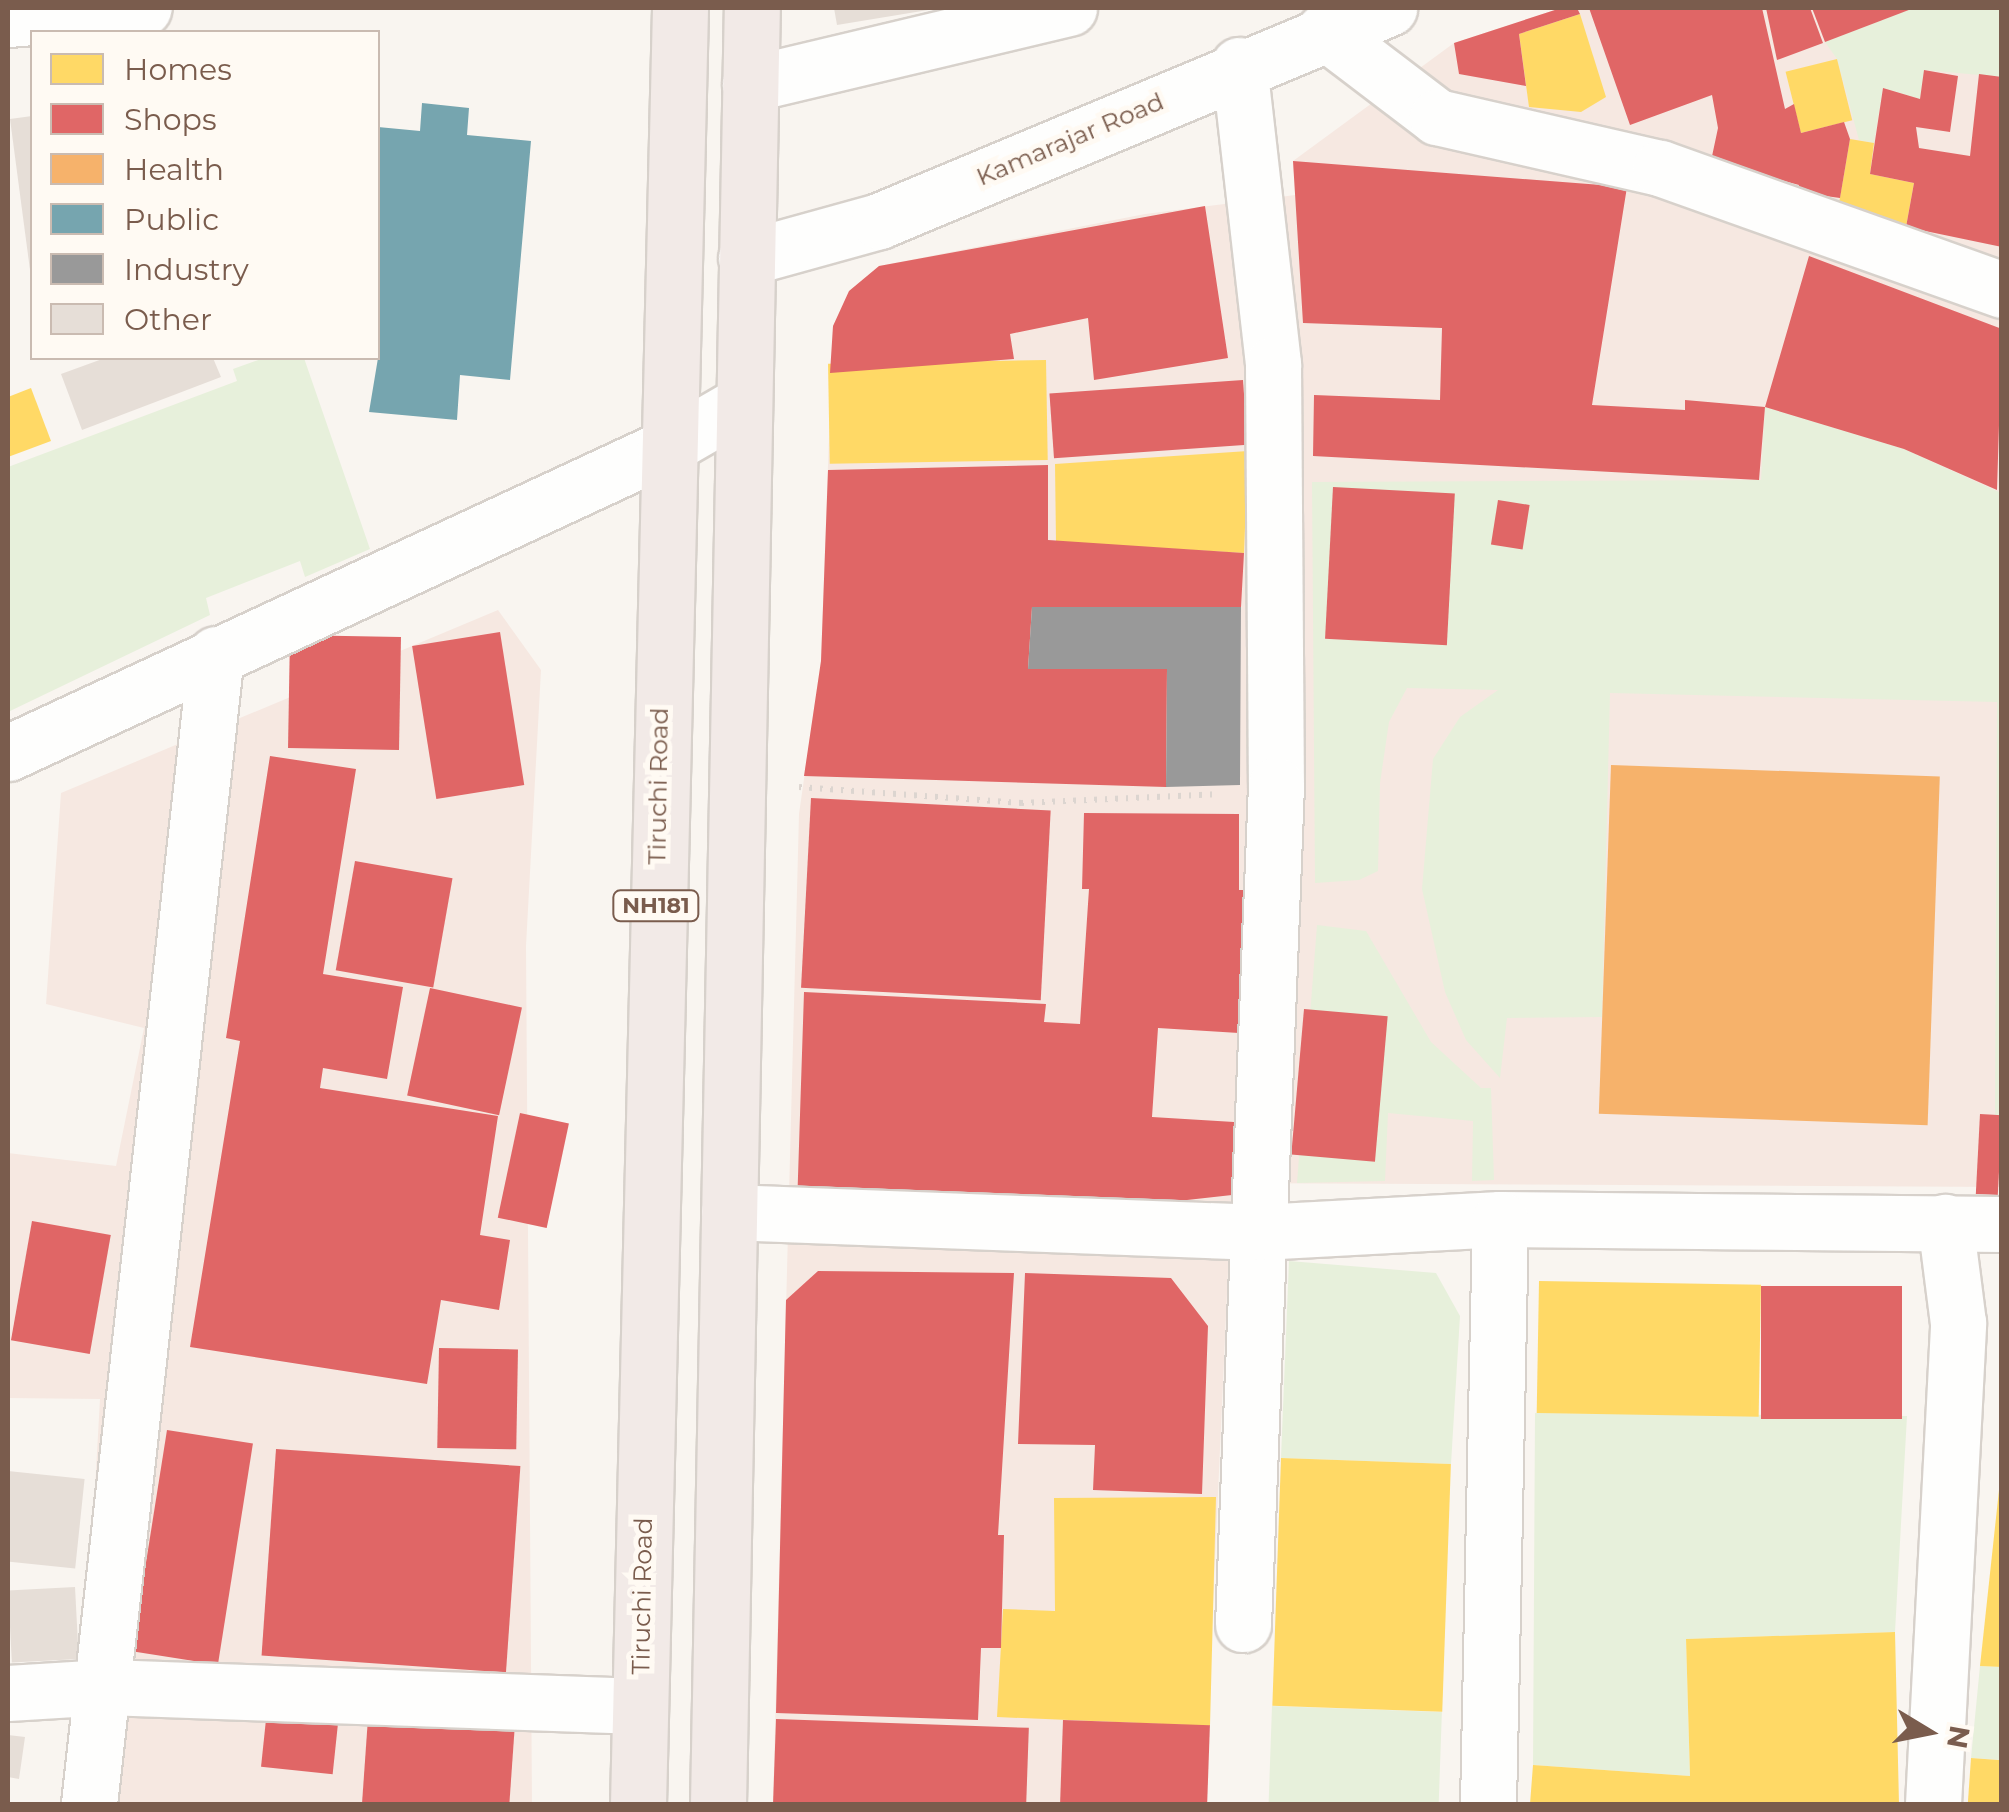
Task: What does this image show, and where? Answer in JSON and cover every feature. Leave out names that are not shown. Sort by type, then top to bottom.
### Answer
[{"type":"highway","name":"Tiruchi Road","points":[[638,1804],[665,448],[678,300],[680,8]]},
{"type":"highway","name":"NH181","points":[[718,1804],[752,8]]},
{"type":"street","points":[[8,19],[144,8]]},
{"type":"street","points":[[750,84],[1069,8]]},
{"type":"street","name":"Kamarajar Road","points":[[746,258],[879,221],[1238,66],[1389,8]]},
{"type":"street","points":[[1324,31],[1437,116],[1660,168],[2002,290]]},
{"type":"street","points":[[1238,66],[1273,364],[1276,785],[1243,1624]]},
{"type":"street","points":[[8,753],[665,448],[743,403]]},
{"type":"street","points":[[89,1804],[106,1687],[216,654]]},
{"type":"street","points":[[730,1212],[1260,1232],[1500,1219],[2002,1224]]},
{"type":"street","points":[[1488,1804],[1500,1219]]},
{"type":"street","points":[[1932,1804],[1958,1323],[1945,1222]]},
{"type":"street","points":[[8,1692],[106,1687],[640,1706]]},
{"type":"path","points":[[736,785],[1021,803],[1242,793],[1276,785]]},
{"type":"shaded area","points":[[1561,8],[2001,8],[2001,1187],[1232,1183],[1204,1804],[773,1804],[799,814],[821,660],[833,326],[879,266],[1145,214],[1295,195],[1293,161],[1454,43]]},
{"type":"shaded area","points":[[498,610],[541,670],[526,946],[532,1804],[112,1804],[83,1704],[100,1399],[8,1398],[8,1153],[116,1166],[144,1028],[46,1004],[61,793]]},
{"type":"green space","points":[[1913,8],[2001,8],[2001,77],[1925,70],[1920,99],[1883,88],[1874,143],[1859,140],[1837,59],[1825,42]]},
{"type":"green space","points":[[258,360],[305,360],[370,549],[305,577],[300,561],[206,598],[210,615],[8,712],[8,467],[237,381],[233,369]]},
{"type":"green space","points":[[1765,407],[1904,449],[2001,493],[2001,1124],[1995,1123],[1997,702],[1610,693],[1602,1017],[1507,1018],[1500,1078],[1466,1040],[1445,992],[1422,889],[1433,759],[1460,717],[1498,690],[1407,688],[1389,722],[1380,783],[1378,871],[1359,880],[1315,883],[1312,482],[1761,480]]},
{"type":"green space","points":[[1317,925],[1366,931],[1431,1042],[1481,1088],[1491,1088],[1494,1180],[1472,1181],[1473,1121],[1388,1113],[1385,1181],[1297,1183]]},
{"type":"green space","points":[[1289,1261],[1436,1273],[1460,1316],[1451,1464],[1281,1458]]},
{"type":"green space","points":[[1535,1413],[1907,1416],[1895,1632],[1686,1639],[1690,1776],[1533,1765]]},
{"type":"green space","points":[[1980,1666],[2001,1667],[2001,1760],[1971,1758]]},
{"type":"green space","points":[[1272,1706],[1442,1712],[1439,1804],[1269,1804]]},
{"type":"building: Homes","points":[[1580,14],[1606,97],[1581,112],[1529,107],[1519,34]]},
{"type":"building: Homes","points":[[1837,59],[1852,120],[1801,133],[1786,72]]},
{"type":"building: Homes","points":[[1850,139],[1874,143],[1870,174],[1914,183],[1906,227],[1838,209]]},
{"type":"building: Homes","points":[[1046,360],[1048,460],[830,464],[828,364]]},
{"type":"building: Homes","points":[[31,388],[51,441],[8,457],[8,397]]},
{"type":"building: Homes","points":[[1248,451],[1244,553],[1056,542],[1055,464]]},
{"type":"building: Homes","points":[[1539,1281],[1761,1285],[1759,1417],[1537,1413]]},
{"type":"building: Homes","points":[[1281,1458],[1451,1464],[1442,1712],[1272,1706]]},
{"type":"building: Homes","points":[[2002,1490],[2002,1667],[1980,1666]]},
{"type":"building: Homes","points":[[1216,1497],[1210,1726],[997,1717],[1003,1609],[1055,1611],[1054,1498]]},
{"type":"building: Homes","points":[[1895,1632],[1899,1804],[1530,1804],[1533,1765],[1690,1776],[1686,1639]]},
{"type":"building: Homes","points":[[1971,1758],[2002,1760],[1999,1804],[1968,1804]]},
{"type":"building: Shops","points":[[1561,8],[1577,8],[1580,14],[1519,34],[1526,86],[1459,74],[1454,43]]},
{"type":"building: Shops","points":[[1589,8],[1762,8],[1785,109],[1794,104],[1801,133],[1844,122],[1850,139],[1840,198],[1797,192],[1799,185],[1711,161],[1718,128],[1712,95],[1630,125]]},
{"type":"building: Shops","points":[[1766,8],[1810,8],[1823,43],[1777,60]]},
{"type":"building: Shops","points":[[1812,8],[1914,8],[1825,42]]},
{"type":"building: Shops","points":[[1924,70],[1958,76],[1950,132],[1916,127],[1919,148],[1970,156],[1979,74],[2002,77],[2002,247],[1906,227],[1914,183],[1870,174],[1883,88],[1920,99]]},
{"type":"building: Shops","points":[[1293,161],[1627,187],[1592,405],[1685,410],[1685,400],[1765,407],[1759,480],[1313,456],[1314,395],[1440,400],[1442,328],[1303,323]]},
{"type":"building: Shops","points":[[1205,206],[1228,358],[1094,380],[1088,318],[1010,334],[1014,359],[830,373],[833,326],[849,291],[879,266]]},
{"type":"building: Shops","points":[[1809,256],[2002,329],[1997,490],[1904,449],[1765,407]]},
{"type":"building: Shops","points":[[1243,380],[1248,445],[1054,458],[1049,394]]},
{"type":"building: Shops","points":[[1048,465],[1048,540],[1244,553],[1241,607],[1032,607],[1028,669],[1167,669],[1166,787],[804,776],[821,661],[828,470]]},
{"type":"building: Shops","points":[[1333,487],[1455,493],[1447,645],[1325,639]]},
{"type":"building: Shops","points":[[1498,500],[1530,505],[1523,549],[1491,544]]},
{"type":"building: Shops","points":[[500,632],[524,785],[436,799],[412,646]]},
{"type":"building: Shops","points":[[290,635],[401,637],[399,750],[288,748]]},
{"type":"building: Shops","points":[[270,756],[356,769],[323,974],[403,987],[387,1079],[323,1068],[320,1088],[498,1116],[480,1235],[510,1240],[499,1310],[441,1300],[427,1384],[190,1347],[240,1041],[226,1038]]},
{"type":"building: Shops","points":[[811,798],[1051,811],[1041,1000],[801,988]]},
{"type":"building: Shops","points":[[1084,813],[1239,814],[1239,890],[1253,890],[1239,1033],[1158,1028],[1152,1117],[1234,1122],[1232,1195],[1142,1205],[797,1207],[804,992],[1046,1004],[1044,1022],[1080,1024],[1089,889],[1082,889]]},
{"type":"building: Shops","points":[[355,861],[452,878],[433,988],[336,970]]},
{"type":"building: Shops","points":[[430,988],[522,1008],[499,1115],[407,1096]]},
{"type":"building: Shops","points":[[1304,1009],[1388,1016],[1375,1162],[1291,1154]]},
{"type":"building: Shops","points":[[520,1113],[569,1123],[547,1228],[498,1218]]},
{"type":"building: Shops","points":[[1980,1114],[2002,1115],[1998,1195],[1976,1194]]},
{"type":"building: Shops","points":[[32,1221],[111,1235],[90,1354],[11,1340]]},
{"type":"building: Shops","points":[[818,1271],[1014,1273],[998,1535],[1004,1535],[1001,1648],[981,1648],[978,1720],[776,1713],[786,1300]]},
{"type":"building: Shops","points":[[1025,1273],[1171,1278],[1208,1326],[1202,1494],[1093,1490],[1095,1445],[1018,1444]]},
{"type":"building: Shops","points":[[1761,1286],[1902,1286],[1902,1419],[1761,1419]]},
{"type":"building: Shops","points":[[439,1348],[518,1349],[516,1449],[437,1448]]},
{"type":"building: Shops","points":[[167,1430],[253,1444],[218,1665],[132,1651]]},
{"type":"building: Shops","points":[[276,1449],[520,1466],[506,1673],[262,1655]]},
{"type":"building: Shops","points":[[267,1710],[339,1718],[333,1774],[261,1767]]},
{"type":"building: Shops","points":[[368,1718],[515,1728],[509,1804],[362,1804]]},
{"type":"building: Shops","points":[[776,1719],[1029,1728],[1026,1804],[773,1804]]},
{"type":"building: Shops","points":[[1063,1720],[1210,1725],[1207,1804],[1060,1804]]},
{"type":"building: Health","points":[[1611,765],[1940,776],[1928,1125],[1599,1114]]},
{"type":"building: Public","points":[[422,103],[469,108],[467,135],[531,141],[510,380],[460,375],[457,420],[369,412],[380,360],[380,127],[420,131]]},
{"type":"building: Industry","points":[[1032,607],[1241,607],[1240,785],[1166,787],[1167,669],[1028,669]]},
{"type":"building: Other","points":[[834,8],[928,8],[928,10],[837,25]]},
{"type":"building: Other","points":[[30,116],[30,270],[10,119]]},
{"type":"building: Other","points":[[100,360],[214,360],[221,377],[82,430],[61,374]]},
{"type":"building: Other","points":[[8,1471],[85,1479],[75,1569],[8,1561]]},
{"type":"building: Other","points":[[75,1587],[79,1659],[12,1662],[8,1591]]},
{"type":"building: Other","points":[[8,1735],[25,1737],[19,1779],[8,1777]]}]
